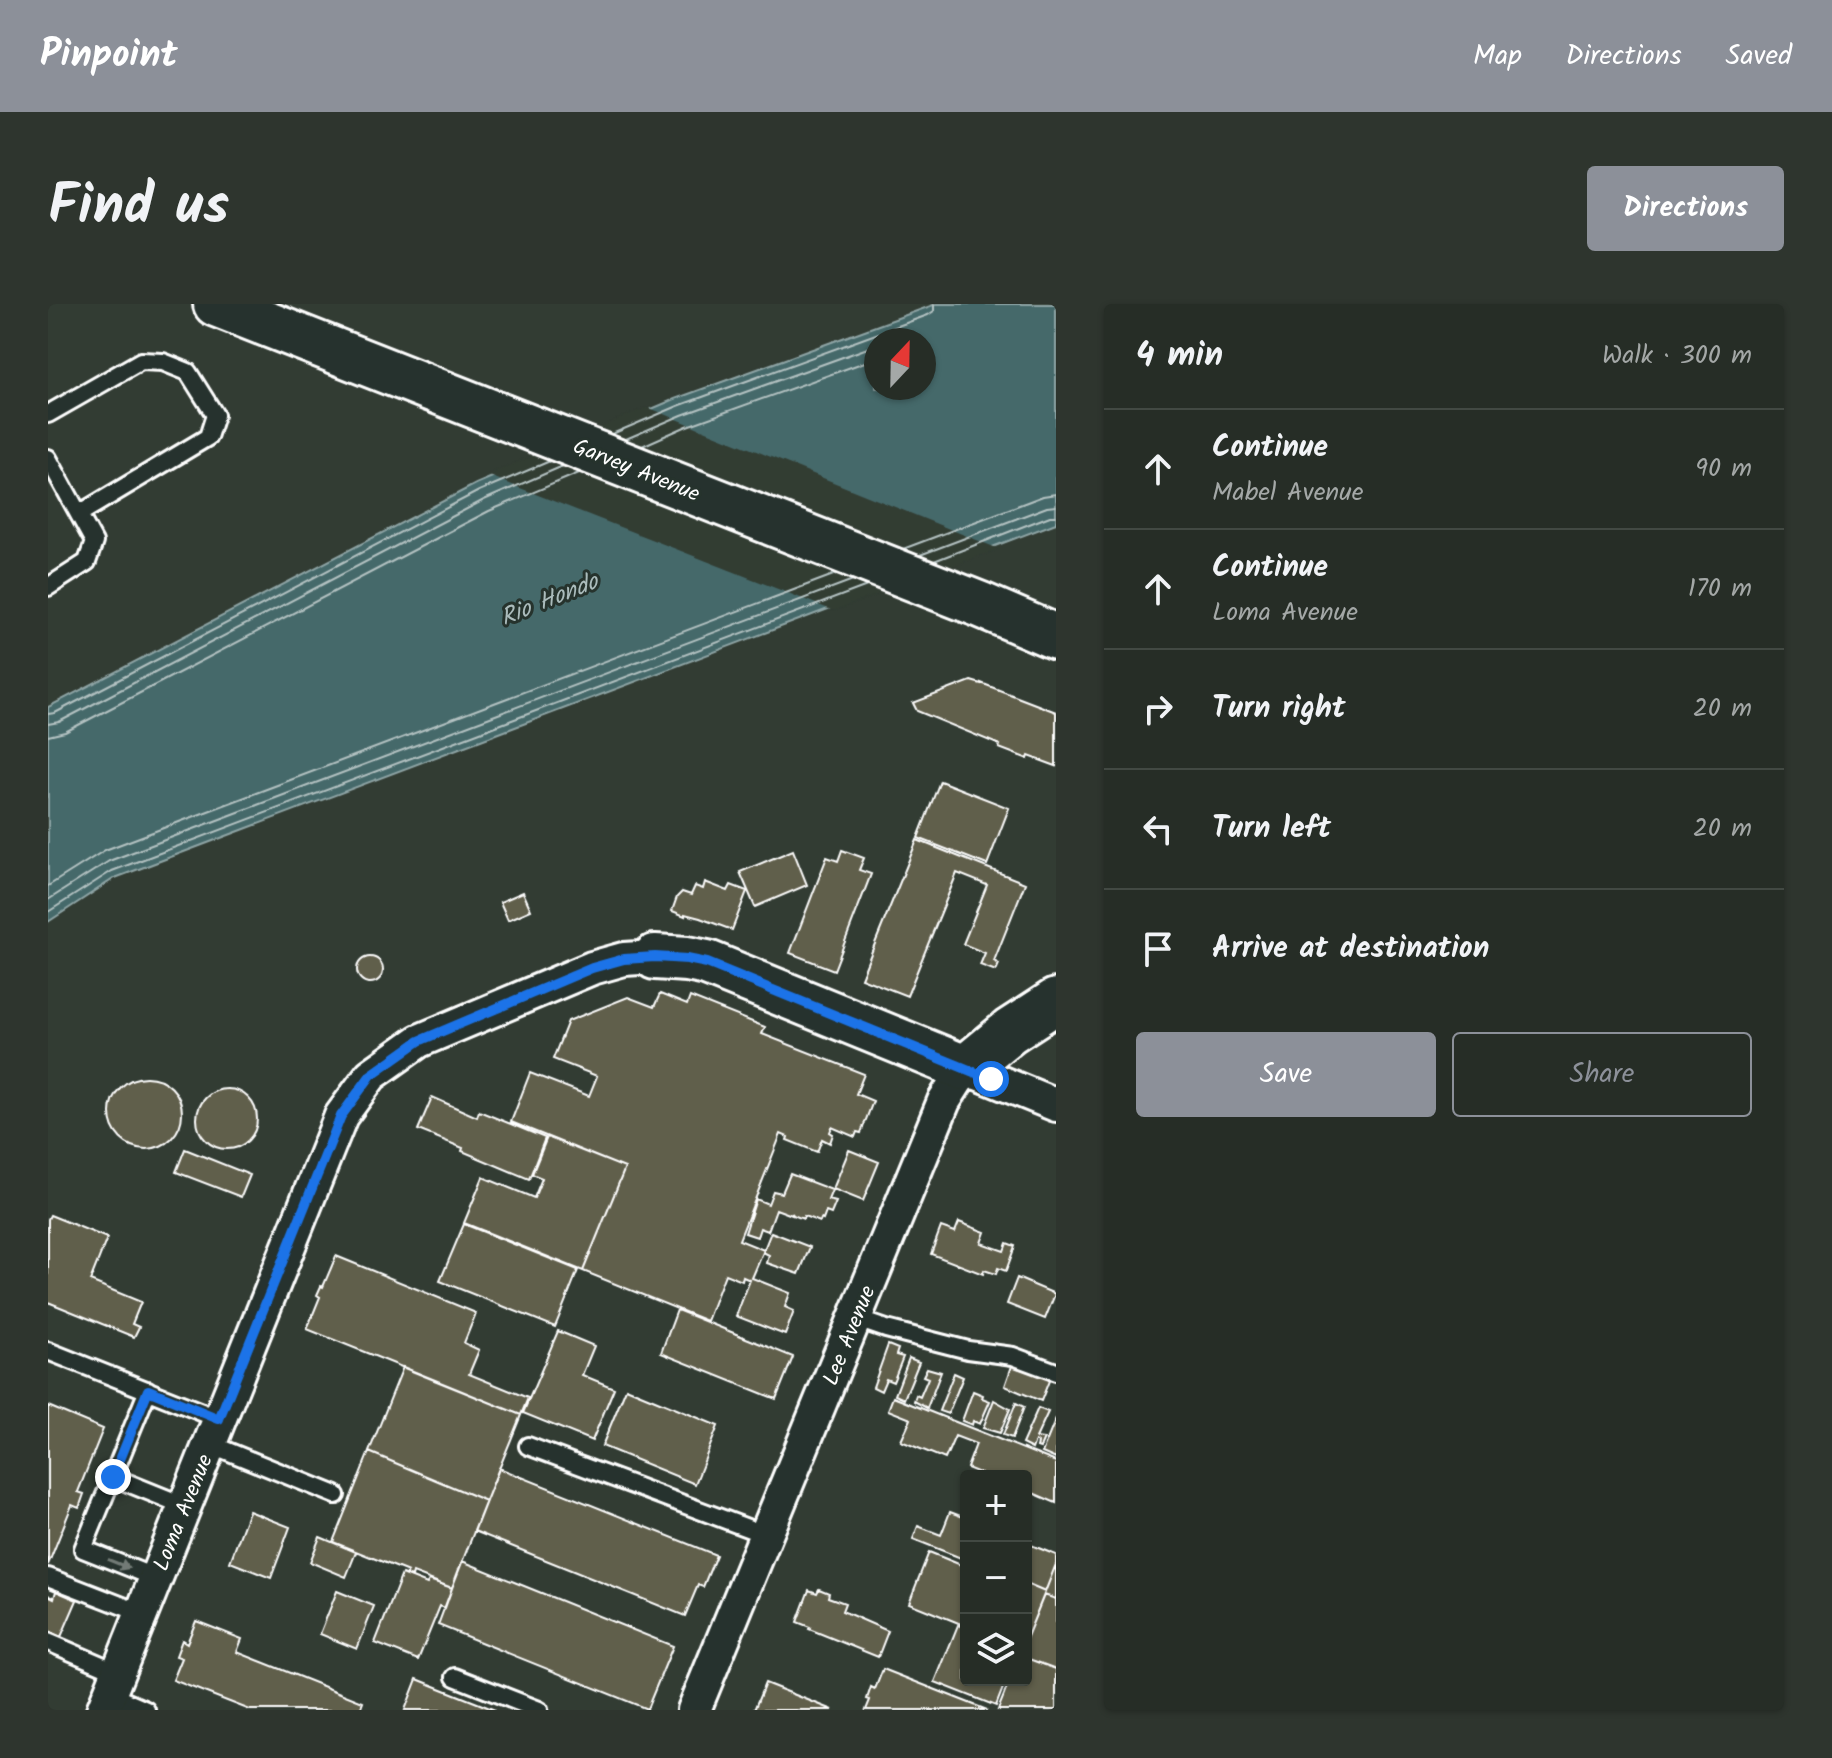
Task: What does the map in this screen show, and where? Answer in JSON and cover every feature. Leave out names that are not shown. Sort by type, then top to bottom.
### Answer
[{"type":"main road","name":"Garvey Avenue","points":[[216,304],[1056,637]]},
{"type":"main road","points":[[655,957],[707,963],[965,1068]]},
{"type":"main road","name":"Lee Avenue","points":[[965,1068],[1010,1031],[1056,1001]]},
{"type":"street","name":"Loma Avenue","points":[[110,1692],[341,1116],[371,1075],[419,1041],[592,968],[624,959],[655,957]]},
{"type":"street","points":[[965,1068],[1056,1105]]},
{"type":"street","name":"Lee Avenue","points":[[694,1710],[944,1101],[965,1068]]},
{"type":"lane","points":[[48,414],[141,361],[163,362],[188,372],[215,415],[208,437],[79,514]]},
{"type":"lane","points":[[48,458],[94,542],[87,562],[48,587]]},
{"type":"lane","points":[[854,1318],[968,1350],[1013,1356],[1056,1372]]},
{"type":"lane","points":[[48,1351],[148,1390],[214,1432],[336,1495]]},
{"type":"lane","points":[[148,1390],[83,1549],[156,1578]]},
{"type":"lane","points":[[528,1446],[766,1535]]},
{"type":"lane","points":[[113,1477],[185,1506]]},
{"type":"lane","points":[[48,1577],[141,1613]]},
{"type":"lane","points":[[48,1642],[110,1692],[146,1710]]},
{"type":"lane","points":[[455,1677],[539,1710]]},
{"type":"water","name":"Rio Hondo","points":[[936,304],[1056,304],[1056,523],[115,878],[48,922],[48,707],[476,484],[675,399],[864,330],[864,400],[936,400],[936,328],[870,328]]},
{"type":"pier","points":[[647,407],[999,549],[834,611],[487,475]]},
{"type":"building","points":[[971,681],[1056,712],[1056,766],[999,748],[1000,745],[917,711],[913,703]]},
{"type":"building","points":[[940,781],[1009,808],[987,865],[918,838]]},
{"type":"building","points":[[917,840],[1025,883],[994,961],[999,964],[996,971],[980,965],[985,953],[963,944],[987,885],[957,873],[907,996],[861,978]]},
{"type":"building","points":[[793,850],[807,885],[755,907],[740,872]]},
{"type":"building","points":[[842,850],[864,858],[859,870],[871,874],[834,970],[790,953],[827,857],[838,861]]},
{"type":"building","points":[[705,882],[728,891],[731,885],[747,891],[732,930],[672,911],[682,892],[691,895],[695,886],[703,889]]},
{"type":"building","points":[[523,892],[531,910],[508,920],[500,902]]},
{"type":"building","points":[[370,957],[379,961],[383,970],[379,979],[370,983],[361,979],[357,970],[361,961]]},
{"type":"building","points":[[660,994],[687,1005],[690,997],[765,1027],[762,1034],[864,1074],[856,1094],[873,1101],[861,1133],[857,1132],[855,1137],[832,1127],[830,1143],[822,1139],[817,1152],[787,1140],[788,1137],[781,1134],[739,1240],[764,1250],[752,1278],[790,1293],[785,1307],[794,1311],[785,1335],[736,1316],[750,1280],[743,1277],[742,1281],[725,1274],[707,1321],[583,1271],[625,1168],[511,1122],[530,1073],[589,1096],[597,1076],[553,1059],[568,1021],[628,997],[654,1007]]},
{"type":"building","points":[[139,1077],[153,1077],[172,1087],[182,1106],[182,1120],[172,1139],[153,1149],[139,1149],[120,1139],[110,1120],[110,1106],[120,1087]]},
{"type":"building","points":[[227,1089],[239,1091],[248,1098],[255,1107],[255,1131],[248,1140],[239,1147],[227,1149],[215,1147],[206,1140],[199,1131],[197,1119],[199,1107],[206,1098],[215,1091]]},
{"type":"building","points":[[432,1097],[477,1117],[479,1111],[545,1138],[529,1179],[418,1130]]},
{"type":"building","points":[[547,1137],[625,1168],[583,1271],[464,1223],[483,1177],[534,1198],[542,1178],[532,1174]]},
{"type":"building","points":[[185,1149],[250,1175],[241,1197],[176,1172]]},
{"type":"building","points":[[849,1150],[879,1162],[863,1201],[833,1189]]},
{"type":"building","points":[[790,1174],[832,1190],[828,1200],[836,1202],[831,1214],[826,1212],[820,1222],[776,1209],[768,1231],[760,1228],[757,1237],[745,1233],[756,1199],[768,1204],[773,1191],[782,1193]]},
{"type":"building","points":[[50,1215],[107,1238],[90,1281],[141,1302],[132,1324],[139,1327],[134,1337],[48,1302]]},
{"type":"building","points":[[959,1222],[985,1232],[981,1243],[1004,1251],[1007,1243],[1015,1246],[1006,1271],[998,1268],[996,1274],[984,1270],[983,1274],[931,1254],[941,1227],[955,1232]]},
{"type":"building","points":[[464,1224],[578,1270],[555,1327],[440,1281]]},
{"type":"building","points":[[771,1232],[810,1247],[799,1274],[767,1263],[769,1255],[763,1252]]},
{"type":"building","points":[[336,1256],[476,1313],[464,1343],[479,1350],[469,1374],[528,1398],[521,1415],[307,1329],[320,1297],[317,1295]]},
{"type":"building","points":[[1017,1278],[1055,1294],[1045,1319],[1007,1304]]},
{"type":"building","points":[[677,1310],[793,1357],[776,1399],[661,1353]]},
{"type":"building","points":[[558,1331],[594,1346],[582,1375],[614,1388],[592,1441],[523,1413]]},
{"type":"building","points":[[888,1345],[898,1349],[896,1355],[903,1357],[893,1382],[886,1379],[881,1391],[873,1387]]},
{"type":"building","points":[[909,1358],[919,1362],[904,1399],[895,1395]]},
{"type":"building","points":[[1013,1363],[1050,1378],[1041,1401],[1005,1386]]},
{"type":"building","points":[[403,1367],[521,1415],[486,1501],[369,1452]]},
{"type":"building","points":[[927,1368],[941,1372],[927,1408],[914,1401],[916,1395],[920,1397],[928,1378],[923,1376]]},
{"type":"building","points":[[954,1373],[963,1377],[948,1414],[939,1411]]},
{"type":"building","points":[[626,1388],[718,1426],[695,1484],[602,1446]]},
{"type":"building","points":[[973,1391],[990,1401],[980,1424],[973,1421],[972,1425],[962,1421]]},
{"type":"building","points":[[893,1397],[1056,1462],[1056,1503],[1032,1493],[1032,1470],[967,1468],[976,1444],[955,1436],[945,1459],[901,1441],[911,1419],[888,1410]]},
{"type":"building","points":[[994,1400],[1010,1409],[1000,1433],[983,1428]]},
{"type":"building","points":[[1016,1403],[1024,1407],[1012,1438],[1003,1435]]},
{"type":"building","points":[[48,1406],[103,1429],[78,1492],[84,1494],[79,1508],[72,1505],[48,1565]]},
{"type":"building","points":[[1038,1408],[1048,1412],[1036,1438],[1044,1439],[1040,1448],[1035,1441],[1032,1449],[1022,1444]]},
{"type":"building","points":[[1056,1418],[1056,1459],[1042,1453]]},
{"type":"building","points":[[369,1452],[486,1501],[452,1588],[413,1573],[412,1577],[406,1575],[408,1572],[333,1542]]},
{"type":"building","points":[[499,1468],[716,1555],[703,1587],[698,1585],[685,1616],[474,1531]]},
{"type":"building","points":[[249,1511],[290,1527],[271,1578],[230,1562]]},
{"type":"building","points":[[950,1512],[960,1516],[960,1558],[913,1539],[918,1526],[941,1535]]},
{"type":"building","points":[[320,1537],[356,1552],[346,1577],[310,1562]]},
{"type":"building","points":[[1032,1545],[1056,1555],[1056,1564],[1045,1592],[1032,1587]]},
{"type":"building","points":[[929,1552],[960,1565],[960,1624],[909,1603]]},
{"type":"building","points":[[462,1561],[673,1646],[647,1709],[438,1625]]},
{"type":"building","points":[[1056,1564],[1056,1599],[1044,1595]]},
{"type":"building","points":[[402,1574],[427,1584],[429,1580],[452,1588],[445,1608],[440,1606],[418,1660],[375,1643]]},
{"type":"building","points":[[1032,1587],[1045,1592],[1032,1624]]},
{"type":"building","points":[[819,1589],[829,1593],[828,1597],[845,1603],[842,1611],[888,1631],[878,1657],[797,1622],[809,1590],[817,1593]]},
{"type":"building","points":[[56,1591],[77,1600],[61,1637],[48,1631],[48,1595],[54,1598]]},
{"type":"building","points":[[337,1591],[374,1606],[357,1649],[320,1634]]},
{"type":"building","points":[[1044,1595],[1056,1599],[1056,1669],[1032,1660],[1032,1624]]},
{"type":"building","points":[[196,1621],[242,1639],[237,1652],[363,1702],[360,1710],[250,1710],[173,1680],[182,1658],[176,1656],[182,1640],[187,1643]]},
{"type":"building","points":[[958,1625],[960,1686],[1004,1686],[996,1706],[935,1682]]},
{"type":"building","points":[[1032,1660],[1056,1669],[1056,1710],[998,1710],[1008,1686],[1032,1686]]},
{"type":"building","points":[[883,1669],[987,1710],[866,1710],[871,1687],[875,1689]]},
{"type":"building","points":[[417,1679],[495,1710],[405,1710]]},
{"type":"building","points":[[765,1683],[833,1710],[754,1710]]},
{"type":"route","points":[[113,1477],[148,1390],[219,1419],[341,1116],[371,1075],[419,1041],[592,968],[624,959],[687,959],[707,963],[991,1079]]}]
